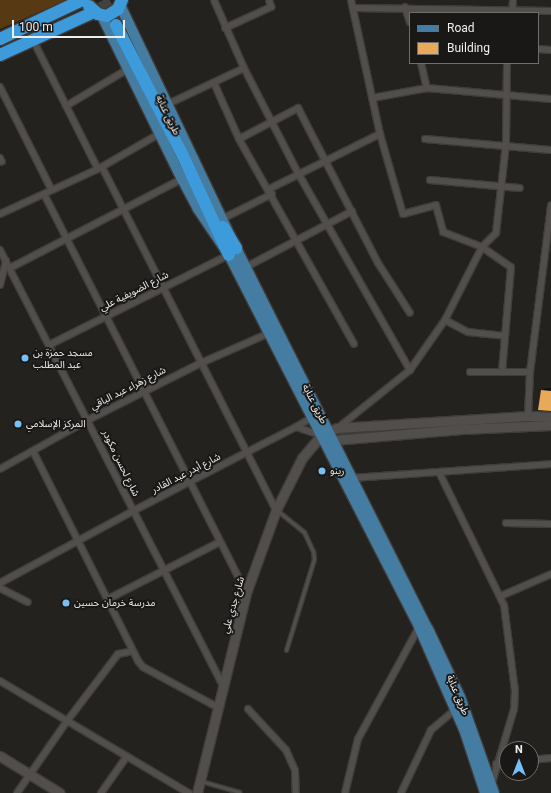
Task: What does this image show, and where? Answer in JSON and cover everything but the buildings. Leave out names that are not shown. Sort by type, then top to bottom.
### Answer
[{"type":"highway","points":[[0,39],[82,0]]},
{"type":"highway","points":[[88,0],[98,14]]},
{"type":"highway","points":[[0,55],[98,14],[111,15],[121,3]]},
{"type":"highway","name":"طريق عنابة","points":[[118,23],[183,156],[232,251]]},
{"type":"main road","points":[[121,3],[222,219],[232,251]]},
{"type":"main road","points":[[98,14],[128,69],[159,134],[198,209],[232,251]]},
{"type":"main road","name":"طريق عنابة","points":[[232,251],[246,267],[428,629],[460,697],[490,790]]},
{"type":"main road","name":"طريق عنابة","points":[[232,251],[269,333],[311,418],[330,434],[419,627],[490,790]]},
{"type":"street","points":[[214,0],[225,28],[244,68],[298,174],[410,370]]},
{"type":"street","points":[[225,28],[271,7],[269,0]]},
{"type":"street","points":[[351,0],[380,134],[403,214],[436,205],[443,232],[482,247],[511,267],[502,371]]},
{"type":"street","points":[[433,0],[433,8]]},
{"type":"street","points":[[512,11],[513,0]]},
{"type":"street","points":[[352,8],[405,7],[551,11]]},
{"type":"street","points":[[405,7],[409,19]]},
{"type":"street","points":[[33,40],[66,106],[100,168],[248,452],[276,510]]},
{"type":"street","points":[[539,49],[551,50]]},
{"type":"street","points":[[421,64],[427,88]]},
{"type":"street","points":[[330,434],[410,370],[445,320],[482,247],[496,233],[506,144],[505,95],[507,64]]},
{"type":"street","points":[[168,104],[244,68]]},
{"type":"street","points":[[66,106],[128,69]]},
{"type":"street","points":[[214,83],[239,139],[354,344]]},
{"type":"street","points":[[0,87],[51,189]]},
{"type":"street","points":[[372,98],[427,88],[551,99]]},
{"type":"street","points":[[239,139],[298,108],[378,263],[410,313]]},
{"type":"street","points":[[0,214],[44,194],[51,189],[100,168],[159,134]]},
{"type":"street","points":[[222,219],[270,192],[298,174],[380,134]]},
{"type":"street","points":[[425,139],[506,144],[551,150]]},
{"type":"street","points":[[10,268],[182,179]]},
{"type":"street","points":[[430,180],[520,188]]},
{"type":"street","points":[[44,194],[66,240],[145,391],[188,482],[246,593]]},
{"type":"street","points":[[528,416],[530,372],[551,205]]},
{"type":"street","points":[[246,267],[296,239],[352,211]]},
{"type":"street","name":"شارع لحسن مكودر","points":[[0,250],[223,685]]},
{"type":"street","name":"شارع الضويفية علي","points":[[49,345],[232,251]]},
{"type":"street","points":[[0,285],[6,261]]},
{"type":"street","points":[[445,320],[468,332],[505,336]]},
{"type":"street","name":"شارع زهراء عبد الباقي","points":[[0,469],[88,420],[145,391],[201,363],[269,333]]},
{"type":"street","points":[[470,372],[530,372]]},
{"type":"street","points":[[330,434],[528,416],[551,417]]},
{"type":"street","name":"شارع أبدر عبد القادر","points":[[0,583],[133,511],[311,418]]},
{"type":"street","points":[[296,427],[330,434],[551,425]]},
{"type":"street","name":"شارع جدي علي","points":[[197,793],[246,593],[276,510],[302,458],[330,434]]},
{"type":"street","points":[[33,451],[133,651],[144,667],[217,707]]},
{"type":"street","points":[[352,478],[551,464]]},
{"type":"street","points":[[439,472],[501,596],[515,691],[511,722],[496,764],[490,790]]},
{"type":"street","points":[[506,523],[551,524]]},
{"type":"street","points":[[108,599],[220,542]]},
{"type":"street","points":[[501,596],[551,574]]},
{"type":"street","points":[[0,588],[28,602]]},
{"type":"street","points":[[345,793],[358,739],[419,627]]},
{"type":"street","points":[[17,793],[67,721],[118,654],[133,651]]},
{"type":"street","points":[[0,681],[189,793]]},
{"type":"street","points":[[248,709],[286,750],[295,770],[296,793]]},
{"type":"street","points":[[401,793],[431,730],[455,710]]},
{"type":"street","points":[[0,756],[60,793]]},
{"type":"street","points":[[101,793],[127,756]]},
{"type":"street","points":[[539,759],[551,758]]},
{"type":"lane","points":[[276,510],[304,532],[313,551],[314,559],[286,650]]},
{"type":"lane","points":[[200,781],[239,792]]},
{"type":"shaded area","points":[[0,0],[67,0],[0,29]]},
{"type":"tunnel","points":[[103,0],[116,25]]},
{"type":"place","name":"مسجد حمزة بن عبد المطلب","points":[[25,358]]},
{"type":"place","name":"المركز الإسلامي","points":[[18,424]]},
{"type":"place","name":"رينو","points":[[322,471]]},
{"type":"place","name":"مدرسة خرمان حسين","points":[[66,603]]}]
